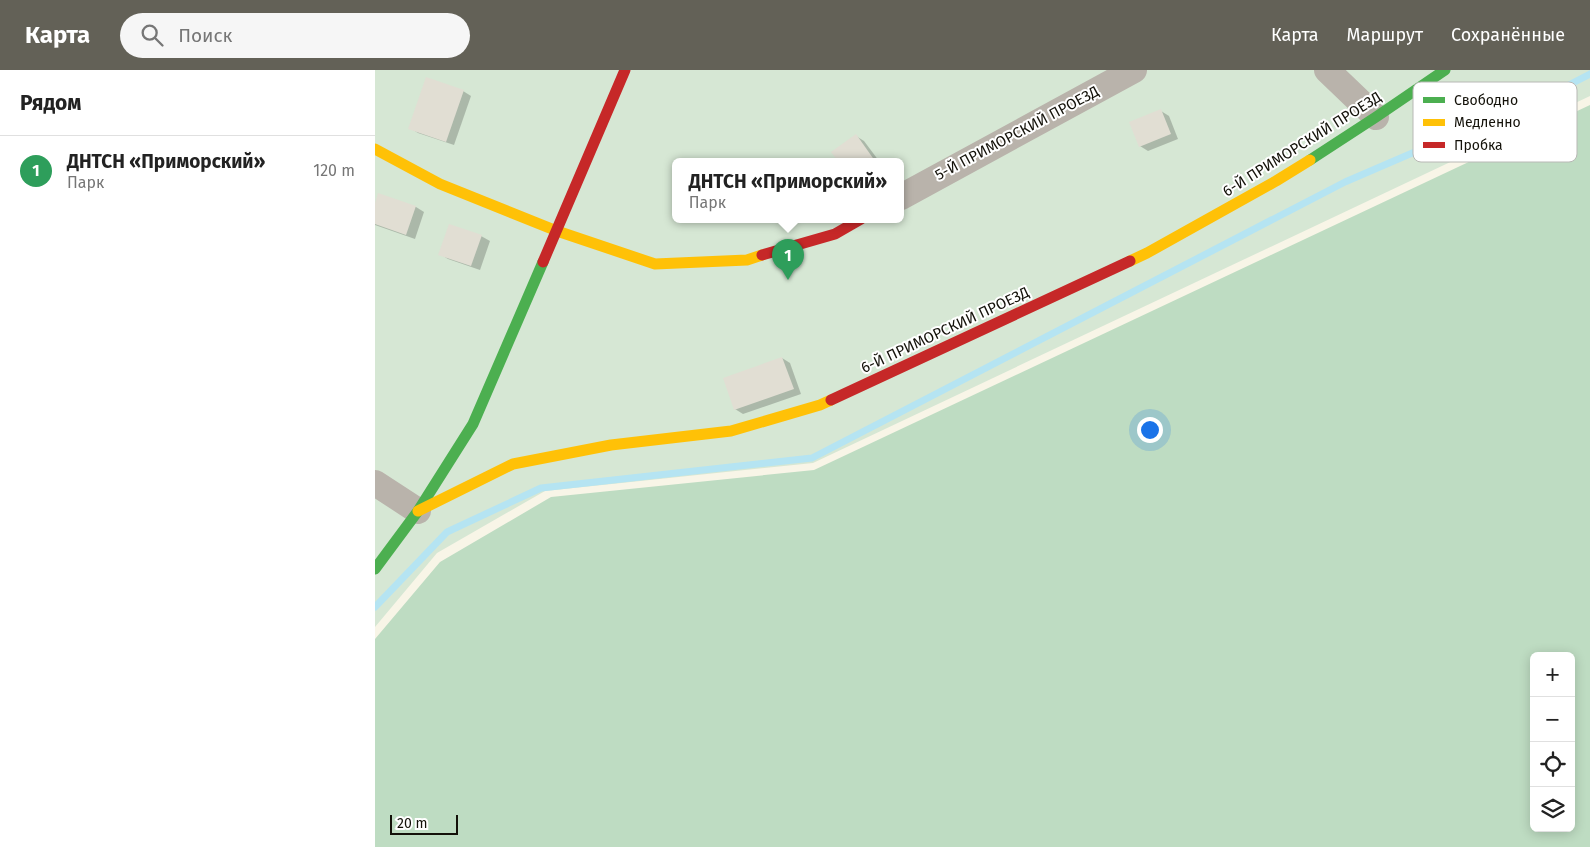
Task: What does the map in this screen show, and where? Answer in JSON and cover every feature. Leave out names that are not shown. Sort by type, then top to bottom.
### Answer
[{"type":"street","points":[[375,569],[418,511],[473,424],[625,70]]},
{"type":"street","name":"5-Й ПРИМОРСКИЙ ПРОЕЗД","points":[[904,195],[1134,70]]},
{"type":"street","points":[[1327,70],[1376,117]]},
{"type":"street","name":"6-Й ПРИМОРСКИЙ ПРОЕЗД","points":[[1427,82],[1445,70]]},
{"type":"street","name":"6-Й ПРИМОРСКИЙ ПРОЕЗД","points":[[418,511],[513,464],[611,445],[731,432],[820,405],[1147,253],[1276,181],[1413,92]]},
{"type":"street","points":[[375,149],[440,184],[557,230],[655,264],[747,260],[835,234],[854,223]]},
{"type":"street","points":[[375,482],[418,511]]},
{"type":"green space","points":[[375,70],[1590,70],[1590,96],[1577,102],[1577,82],[1413,82],[1413,162],[1450,162],[813,463],[545,491],[437,553],[375,627]]},
{"type":"green space","points":[[1590,105],[1590,847],[375,847],[375,639],[440,562],[551,497],[814,470],[1469,162],[1577,162],[1577,111]]},
{"type":"building","points":[[426,77],[464,90],[446,142],[408,129]]},
{"type":"building","points":[[1161,109],[1171,134],[1139,147],[1129,122]]},
{"type":"building","points":[[856,134],[873,158],[836,158],[831,152]]},
{"type":"building","points":[[378,193],[416,206],[406,235],[375,224],[375,203]]},
{"type":"building","points":[[449,224],[482,235],[471,266],[438,255]]},
{"type":"building","points":[[782,357],[794,389],[734,410],[723,378]]},
{"type":"waterway","points":[[1575,82],[1590,74]]},
{"type":"waterway","points":[[375,607],[447,532],[541,488],[812,458],[1345,182],[1413,153]]},
{"type":"traffic: fast","points":[[1427,82],[1445,70]]},
{"type":"traffic: fast","points":[[1310,160],[1413,92]]},
{"type":"traffic: fast","points":[[375,569],[418,511],[473,424],[543,262]]},
{"type":"traffic: slow","points":[[375,149],[440,184],[557,231],[655,264],[747,260],[762,255]]},
{"type":"traffic: slow","points":[[1130,261],[1276,181],[1310,160]]},
{"type":"traffic: slow","points":[[418,511],[513,464],[611,445],[731,431],[820,405],[831,400]]},
{"type":"traffic: jam","points":[[543,262],[625,70]]},
{"type":"traffic: jam","points":[[762,255],[835,234],[854,223]]},
{"type":"traffic: jam","points":[[831,400],[1130,261]]},
{"type":"place","name":"ДНТСН «Приморский»","points":[[788,280]]}]
